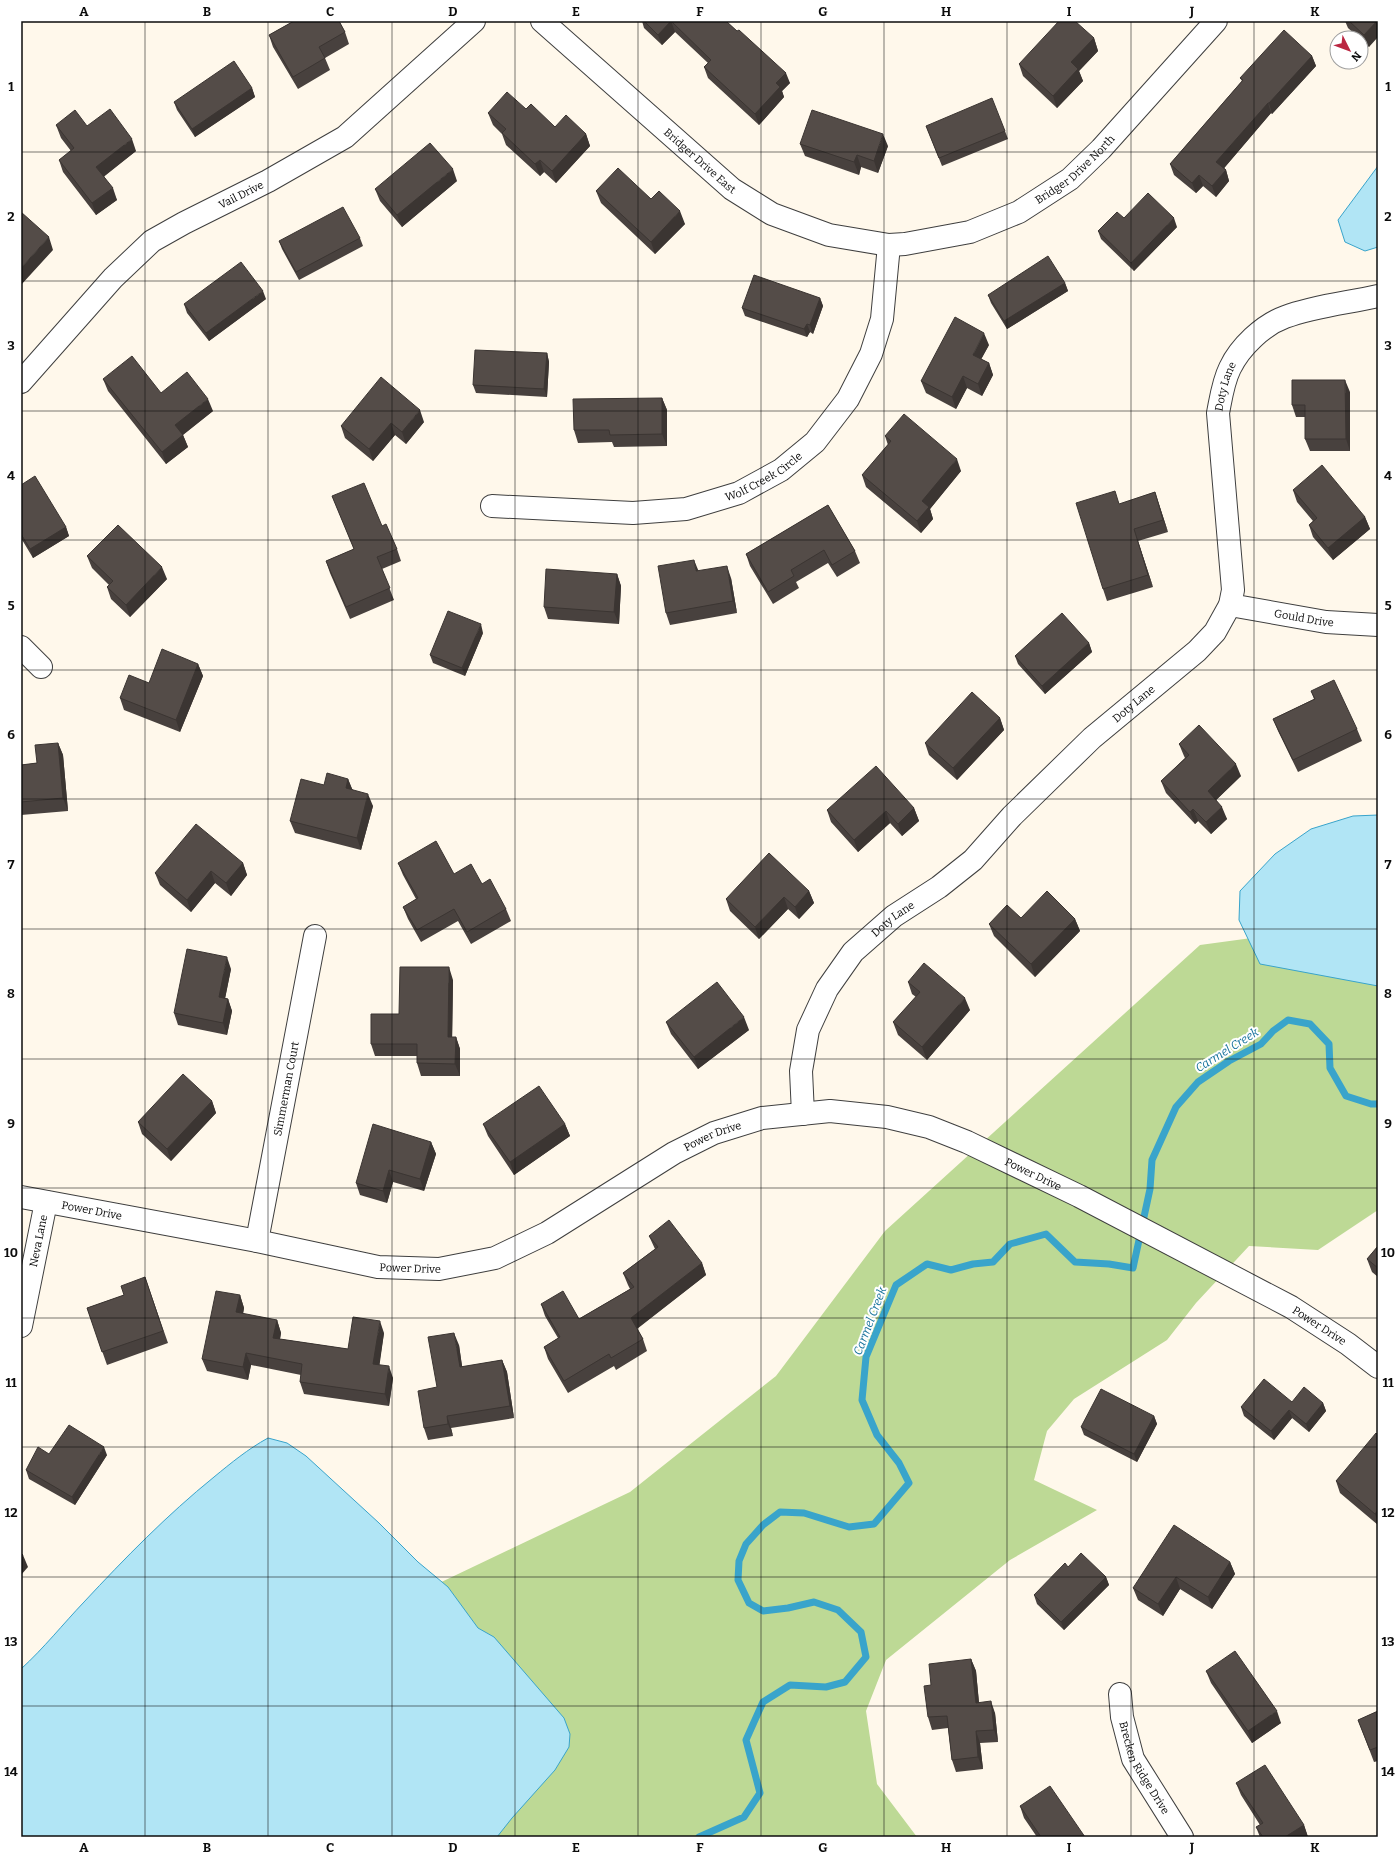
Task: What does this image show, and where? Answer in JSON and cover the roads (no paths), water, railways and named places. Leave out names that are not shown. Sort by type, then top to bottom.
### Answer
[{"type":"street","name":"Vail Drive","points":[[21,382],[113,278],[152,241],[275,177],[345,137],[474,21]]},
{"type":"street","name":"Bridger Drive East","points":[[542,21],[732,189],[772,214],[829,235],[889,245]]},
{"type":"street","name":"Bridger Drive North","points":[[889,245],[905,244],[970,232],[1019,212],[1070,179],[1101,148],[1216,21]]},
{"type":"street","name":"Wolf Creek Circle","points":[[492,506],[633,513],[686,509],[739,493],[781,470],[814,442],[844,405],[871,354],[882,319],[889,245]]},
{"type":"street","name":"Doty Lane","points":[[803,1114],[801,1071],[808,1030],[827,989],[853,952],[894,916],[939,886],[973,860],[1012,816],[1092,738],[1197,652],[1215,632],[1230,605],[1233,590],[1218,413],[1222,388],[1230,368],[1243,349],[1260,332],[1284,317],[1378,296]]},
{"type":"street","name":"Gould Drive","points":[[1230,605],[1326,622],[1378,625]]},
{"type":"street","points":[[21,647],[41,667]]},
{"type":"street","name":"Simmerman Court","points":[[257,1241],[315,936]]},
{"type":"street","name":"Power Drive","points":[[21,1197],[257,1241],[378,1267],[439,1269],[495,1258],[547,1233],[674,1153],[714,1133],[762,1118],[830,1111],[887,1117],[929,1127],[967,1142],[1079,1196],[1291,1307],[1348,1344],[1378,1368]]},
{"type":"street","name":"Neva Lane","points":[[21,1326],[46,1202]]},
{"type":"street","name":"Brecken Ridge Drive","points":[[1120,1694],[1122,1718],[1133,1759],[1182,1837]]},
{"type":"water","points":[[1378,166],[1378,247],[1365,251],[1345,242],[1338,220]]},
{"type":"water","points":[[1378,815],[1378,986],[1260,964],[1239,920],[1240,891],[1275,854],[1311,829],[1353,816]]},
{"type":"water","points":[[268,1438],[287,1443],[306,1456],[379,1523],[418,1562],[448,1587],[478,1628],[494,1637],[564,1718],[570,1734],[569,1747],[555,1770],[497,1837],[21,1837],[21,1669],[115,1569],[163,1522],[197,1491],[247,1451]]},
{"type":"waterway","name":"Carmel Creek","points":[[699,1837],[744,1817],[760,1793],[746,1740],[763,1702],[790,1685],[826,1687],[845,1682],[866,1657],[861,1632],[838,1610],[814,1602],[788,1608],[763,1611],[749,1603],[738,1580],[739,1561],[746,1544],[763,1525],[780,1512],[804,1513],[849,1527],[874,1524],[909,1483],[899,1463],[877,1435],[862,1400],[866,1357],[896,1285],[927,1264],[951,1270],[973,1264],[993,1262],[1010,1244],[1046,1234],[1075,1262],[1109,1264],[1133,1268],[1150,1189],[1152,1160],[1176,1107],[1198,1082],[1229,1061],[1261,1044],[1273,1031],[1288,1020],[1310,1024],[1329,1044],[1330,1068],[1346,1096],[1371,1104],[1378,1104]]}]
